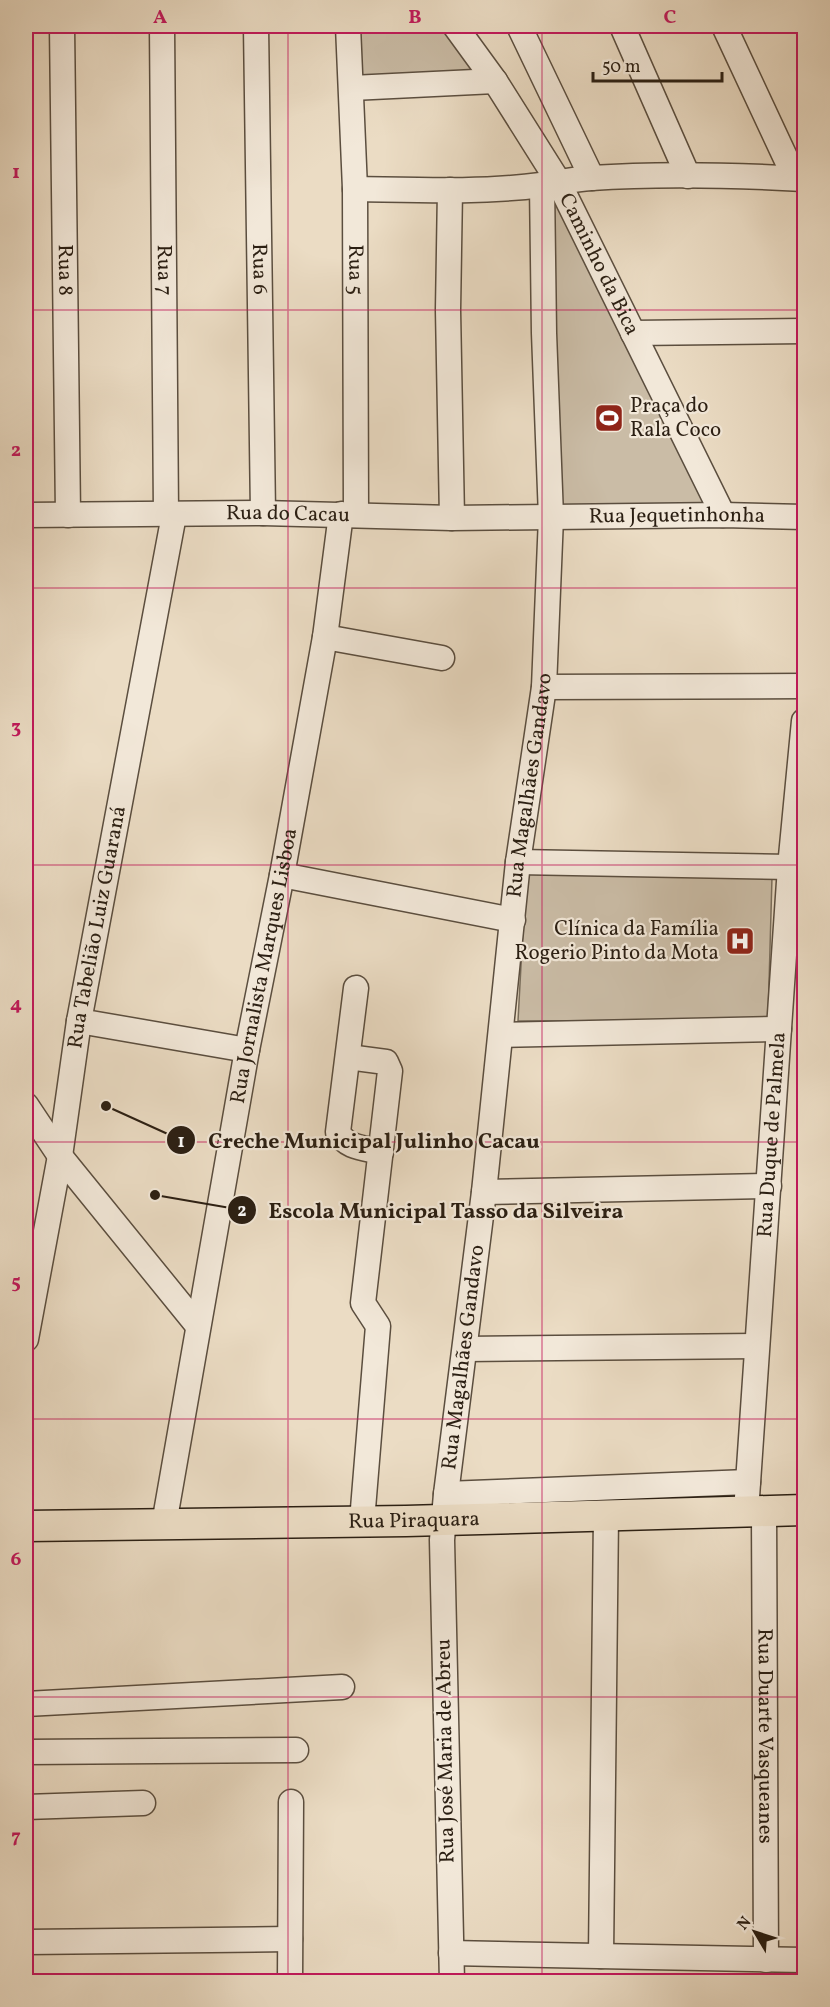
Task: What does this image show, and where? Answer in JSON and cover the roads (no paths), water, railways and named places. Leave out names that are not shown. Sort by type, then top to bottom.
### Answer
[{"type":"main road","name":"Rua Piraquara","points":[[26,1526],[362,1521],[445,1507],[606,1515],[804,1510]]},
{"type":"street","name":"Rua 8","points":[[62,26],[68,515]]},
{"type":"street","name":"Rua 7","points":[[162,26],[170,514]]},
{"type":"street","name":"Rua 6","points":[[256,26],[263,513]]},
{"type":"street","name":"Rua 5","points":[[348,26],[355,189],[349,514]]},
{"type":"street","name":"Caminho da Bica","points":[[455,26],[495,81],[633,333],[723,515]]},
{"type":"street","points":[[519,26],[592,178]]},
{"type":"street","points":[[622,26],[688,176]]},
{"type":"street","points":[[355,189],[450,190],[592,178],[688,176],[800,178],[724,26]]},
{"type":"street","points":[[352,88],[495,81]]},
{"type":"street","name":"Rua Magalhães Gandavo","points":[[445,1507],[484,1192],[518,862],[544,687],[551,517],[543,322],[550,183]]},
{"type":"street","points":[[450,190],[448,310],[452,518]]},
{"type":"street","points":[[633,333],[804,331]]},
{"type":"street","name":"Rua do Cacau","points":[[26,515],[263,513],[452,518],[551,517]]},
{"type":"street","name":"Rua Tabelião Luiz Guaraná","points":[[26,1339],[60,1156],[79,1021],[170,514]]},
{"type":"street","name":"Rua Jornalista Marques Lisboa","points":[[164,1524],[247,1050],[349,514]]},
{"type":"street","name":"Rua Jequetinhonha","points":[[551,517],[723,515],[804,517]]},
{"type":"street","points":[[325,638],[442,658]]},
{"type":"street","points":[[544,687],[804,686]]},
{"type":"street","name":"Rua Duque de Palmela","points":[[755,1512],[748,1482],[756,1346],[790,867],[804,721]]},
{"type":"street","points":[[518,862],[790,867]]},
{"type":"street","points":[[282,875],[513,920]]},
{"type":"street","points":[[356,988],[338,1132],[348,1144],[381,1152]]},
{"type":"street","points":[[79,1021],[247,1050]]},
{"type":"street","points":[[501,1035],[779,1029]]},
{"type":"street","points":[[348,1057],[386,1062],[390,1071],[363,1303],[378,1326],[362,1521]]},
{"type":"street","points":[[26,1105],[60,1156],[198,1326]]},
{"type":"street","points":[[484,1192],[769,1186]]},
{"type":"street","points":[[465,1349],[756,1346]]},
{"type":"street","points":[[445,1507],[748,1482]]},
{"type":"street","name":"Rua José Maria de Abreu","points":[[445,1507],[442,1566],[452,1982]]},
{"type":"street","name":"Rua Duarte Vasqueanes","points":[[755,1512],[766,1960]]},
{"type":"street","points":[[601,1956],[606,1515]]},
{"type":"street","points":[[26,1704],[342,1687]]},
{"type":"street","points":[[26,1752],[296,1750]]},
{"type":"street","points":[[290,1982],[291,1802]]},
{"type":"street","points":[[26,1807],[143,1803]]},
{"type":"street","points":[[26,1942],[290,1939]]},
{"type":"street","points":[[451,1953],[804,1960]]},
{"type":"place","name":"Praça do Rala Coco","points":[[609,418]]},
{"type":"place","name":"Clínica da Família Rogerio Pinto da Mota","points":[[740,941]]},
{"type":"place","name":"Creche Municipal Julinho Cacau","points":[[106,1106]]},
{"type":"place","name":"Escola Municipal Tasso da Silveira","points":[[155,1195]]}]
